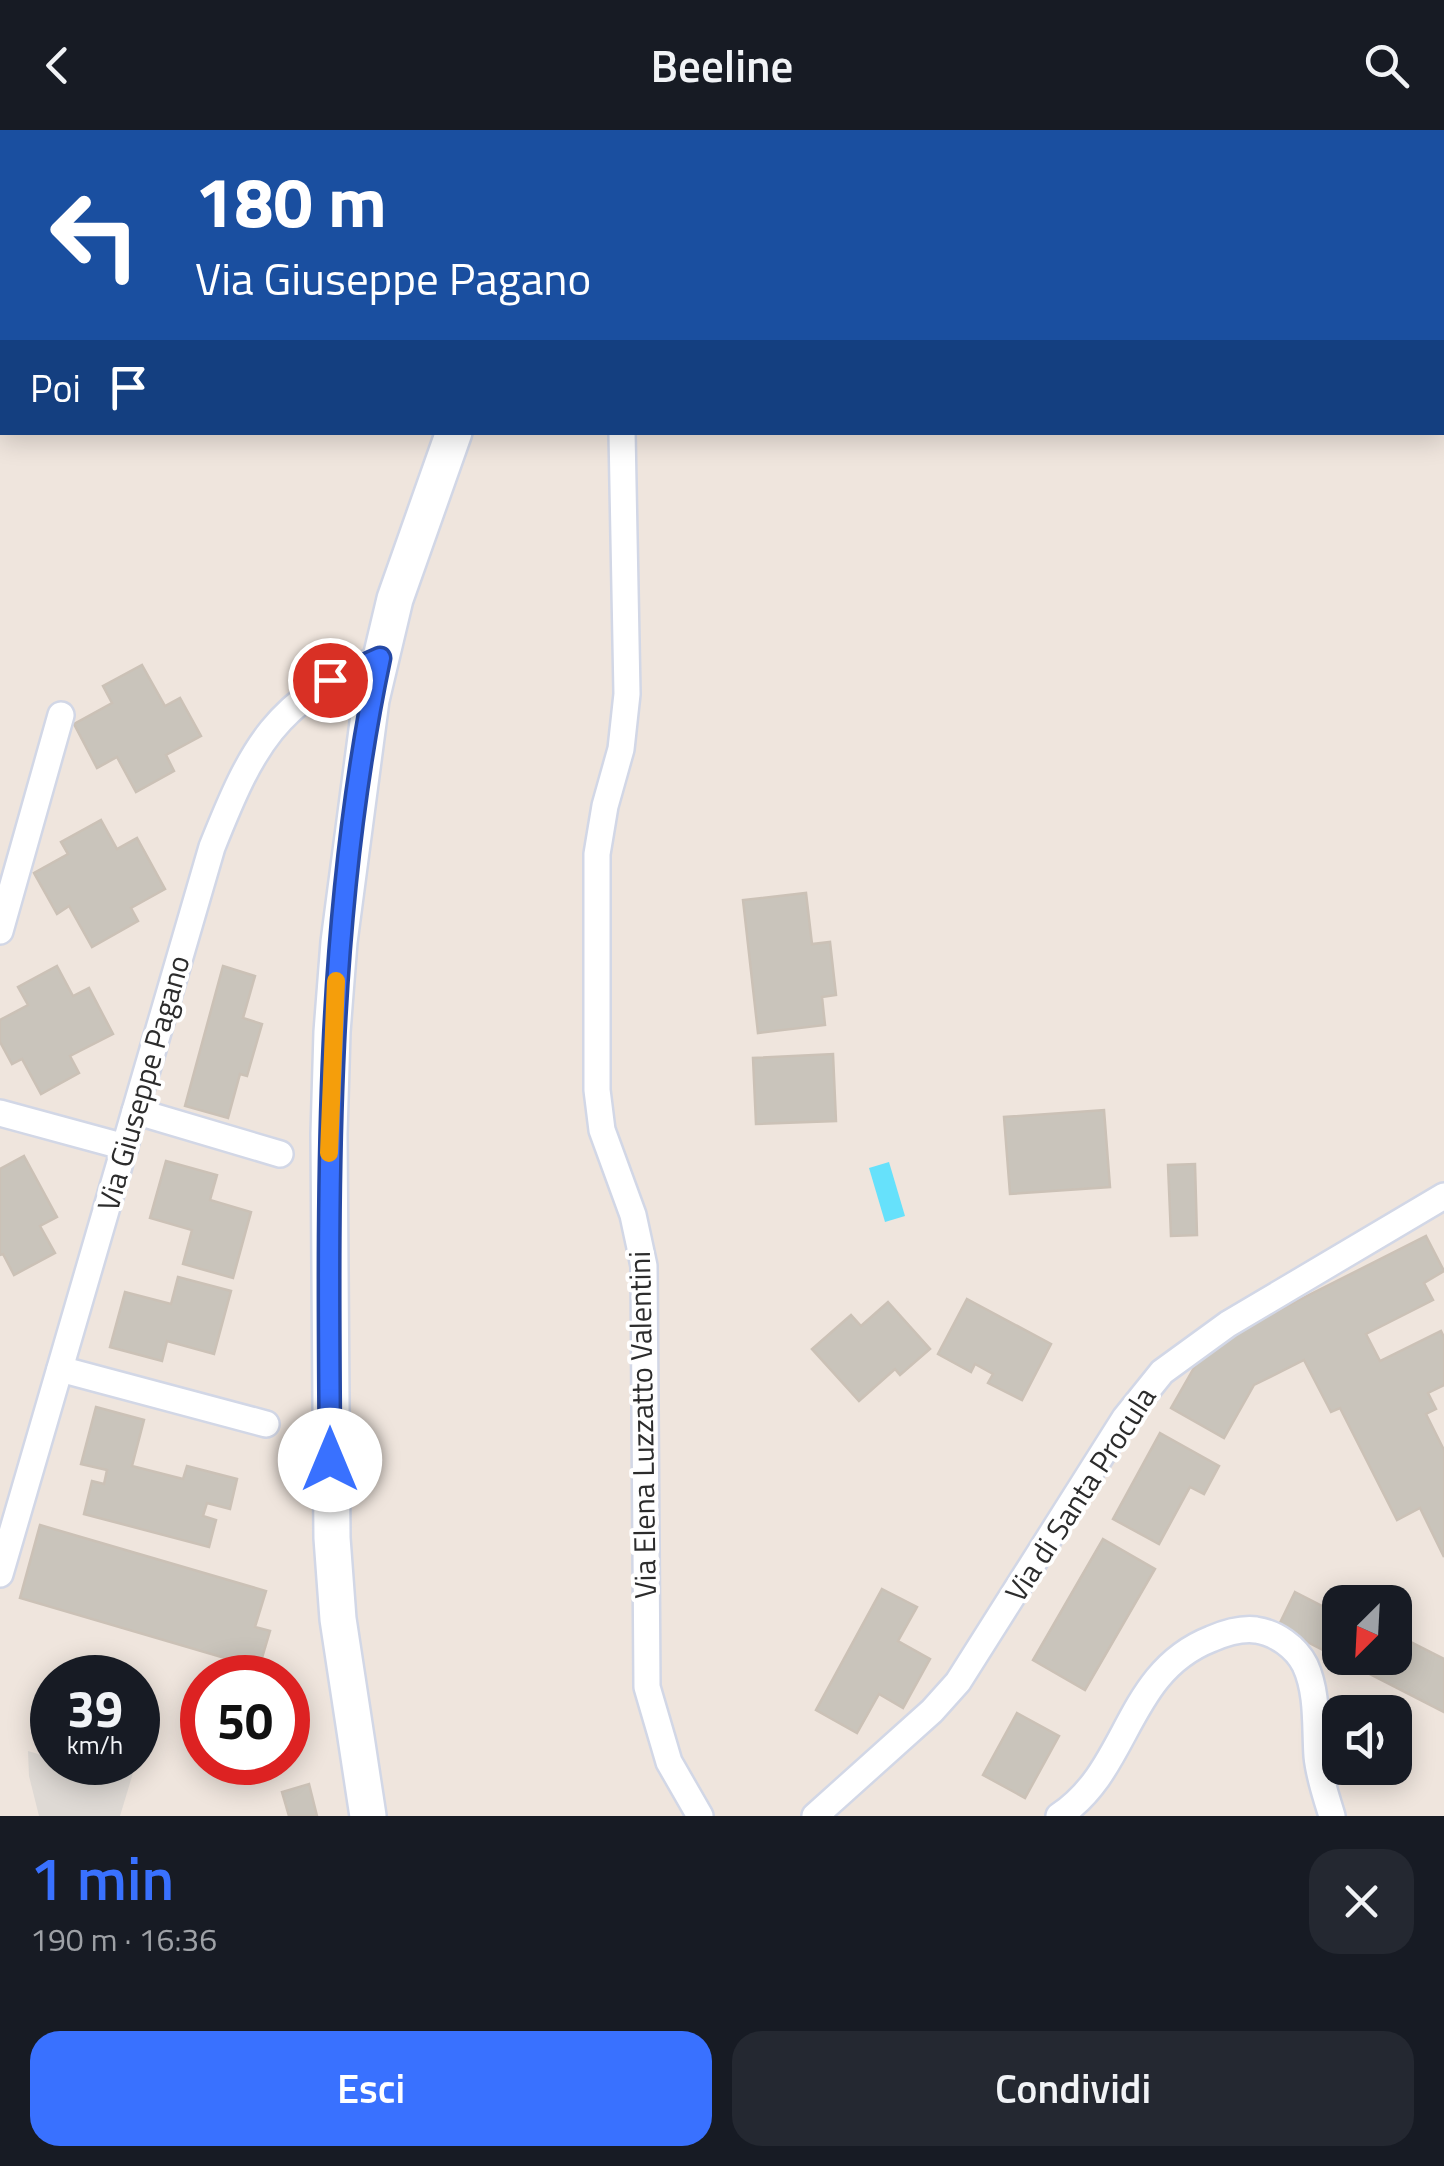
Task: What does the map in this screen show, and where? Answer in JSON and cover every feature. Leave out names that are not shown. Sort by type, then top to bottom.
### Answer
[{"type":"main road","points":[[368,1816],[340,1637],[332,1538],[329,1134],[339,942],[362,755],[380,658],[403,574],[453,435]]},
{"type":"street","name":"Via Elena Luzzatto Valentini","points":[[622,435],[628,679],[621,748],[597,854],[597,1090],[602,1130],[637,1228],[645,1277],[647,1687],[669,1762],[700,1816]]},
{"type":"street","name":"Via Giuseppe Pagano","points":[[0,1574],[212,847],[244,772],[270,730],[291,707],[330,680],[380,658]]},
{"type":"street","points":[[0,931],[61,715]]},
{"type":"street","points":[[0,1112],[125,1146]]},
{"type":"street","points":[[135,1112],[280,1154]]},
{"type":"street","name":"Via di Santa Procula","points":[[816,1816],[932,1711],[958,1682],[1118,1428],[1162,1372],[1228,1324],[1444,1196]]},
{"type":"street","points":[[60,1369],[266,1424]]},
{"type":"street","points":[[1059,1816],[1091,1786],[1164,1667],[1199,1644],[1229,1632],[1252,1630],[1289,1645],[1306,1667],[1314,1704],[1319,1770],[1332,1816]]},
{"type":"shaded area","points":[[31,1785],[129,1785],[120,1816],[39,1816]]},
{"type":"water","points":[[889,1162],[905,1216],[885,1222],[869,1168]]},
{"type":"building","points":[[142,665],[165,706],[180,698],[201,736],[166,755],[174,771],[136,792],[117,757],[97,768],[74,724],[112,703],[103,686]]},
{"type":"building","points":[[101,820],[117,849],[137,838],[165,889],[131,908],[138,921],[92,947],[69,906],[57,914],[34,873],[68,854],[61,842]]},
{"type":"building","points":[[806,893],[812,944],[830,942],[836,995],[822,997],[825,1025],[758,1033],[743,900]]},
{"type":"building","points":[[57,966],[73,996],[89,988],[113,1034],[70,1056],[79,1073],[41,1094],[22,1059],[12,1064],[0,1042],[0,1020],[28,1005],[18,987]]},
{"type":"building","points":[[223,966],[255,976],[243,1018],[262,1024],[247,1076],[240,1074],[228,1118],[185,1106]]},
{"type":"building","points":[[833,1054],[836,1121],[756,1124],[753,1058]]},
{"type":"building","points":[[1104,1110],[1110,1187],[1010,1194],[1004,1117]]},
{"type":"building","points":[[24,1156],[57,1217],[40,1226],[55,1253],[14,1275],[3,1254],[0,1255],[0,1169]]},
{"type":"building","points":[[166,1161],[217,1175],[210,1200],[251,1212],[233,1278],[183,1264],[192,1230],[150,1218]]},
{"type":"building","points":[[1195,1164],[1197,1235],[1171,1236],[1168,1165]]},
{"type":"building","points":[[1426,1236],[1444,1271],[1424,1283],[1433,1300],[1366,1334],[1380,1361],[1441,1331],[1444,1337],[1444,1385],[1428,1393],[1436,1409],[1426,1414],[1444,1450],[1444,1557],[1420,1508],[1397,1520],[1340,1408],[1331,1412],[1304,1360],[1254,1385],[1224,1438],[1171,1408],[1206,1347]]},
{"type":"building","points":[[178,1277],[231,1291],[214,1354],[167,1341],[162,1361],[110,1347],[125,1292],[171,1304]]},
{"type":"building","points":[[967,1299],[1051,1344],[1022,1400],[988,1383],[993,1374],[975,1364],[971,1372],[938,1354]]},
{"type":"building","points":[[888,1302],[930,1349],[900,1375],[895,1369],[859,1401],[812,1349],[851,1315],[861,1326]]},
{"type":"building","points":[[96,1407],[144,1420],[132,1466],[183,1479],[187,1466],[237,1479],[230,1509],[207,1503],[203,1516],[216,1520],[209,1547],[84,1514],[92,1481],[104,1484],[107,1470],[81,1464]]},
{"type":"building","points":[[1160,1433],[1219,1466],[1204,1494],[1190,1487],[1159,1544],[1113,1519]]},
{"type":"building","points":[[40,1525],[266,1591],[255,1627],[270,1631],[263,1655],[215,1655],[20,1598]]},
{"type":"building","points":[[1103,1539],[1155,1569],[1085,1690],[1033,1660]]},
{"type":"building","points":[[882,1589],[917,1607],[898,1641],[930,1659],[903,1708],[879,1694],[857,1733],[816,1710]]},
{"type":"building","points":[[1295,1592],[1322,1606],[1322,1650],[1278,1627]]},
{"type":"building","points":[[1412,1643],[1444,1659],[1444,1712],[1372,1675],[1412,1675]]},
{"type":"building","points":[[1017,1713],[1059,1736],[1025,1798],[983,1775]]},
{"type":"building","points":[[309,1785],[317,1816],[289,1816],[282,1792]]},
{"type":"slow traffic","points":[[329,1153],[336,981]]},
{"type":"route","points":[[330,680],[380,658],[360,766],[334,1010],[329,1134],[330,1460]]}]
